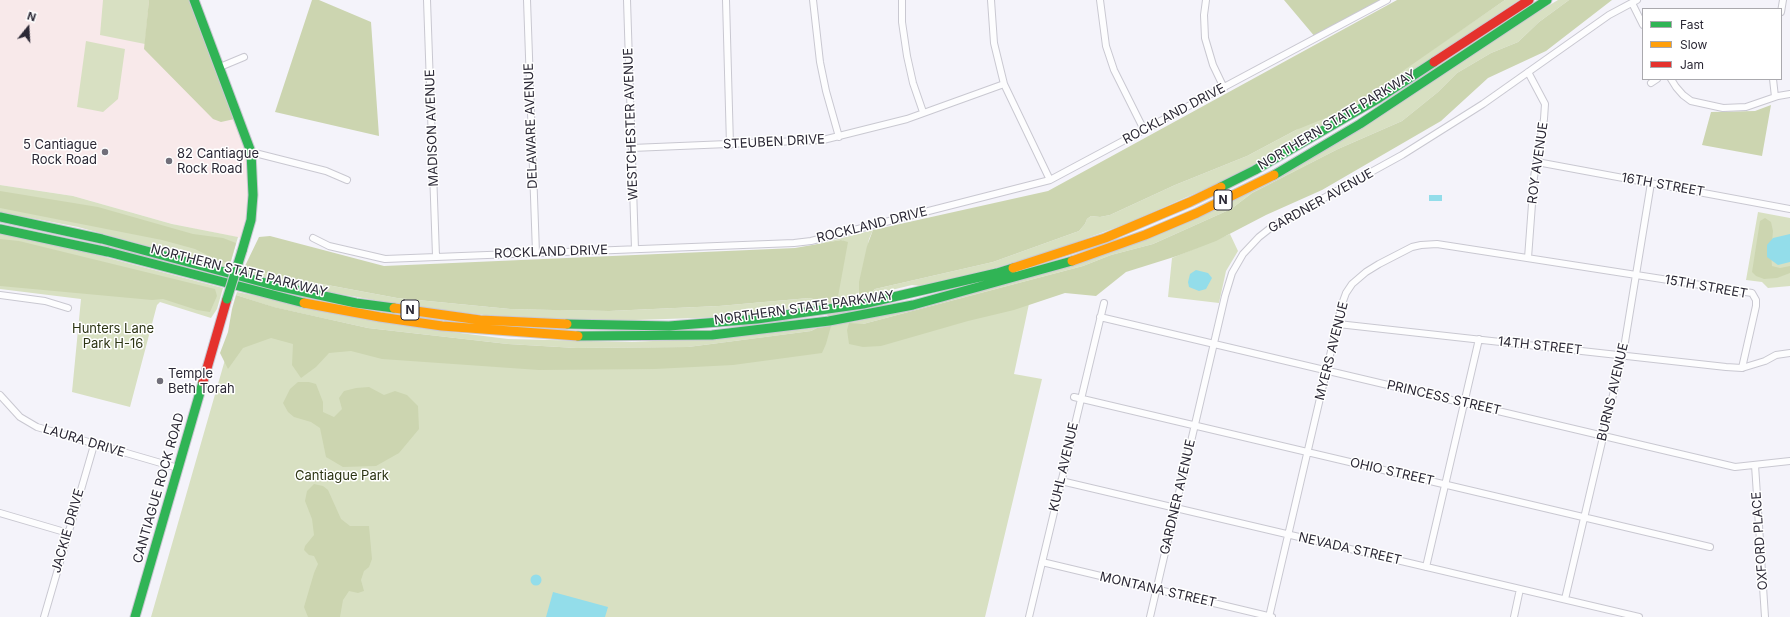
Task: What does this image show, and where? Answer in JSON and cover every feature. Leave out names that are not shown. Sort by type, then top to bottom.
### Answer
[{"type":"main road","name":"CANTIAGUE ROCK ROAD","points":[[135,617],[251,220],[253,195],[251,152],[194,0]]},
{"type":"main road","name":"NORTHERN STATE PARKWAY","points":[[0,217],[102,239],[273,285],[356,303],[480,320],[601,326],[669,326],[758,320],[863,304],[997,273],[1105,238],[1190,202],[1255,170],[1373,102],[1443,58],[1528,0]]},
{"type":"main road","name":"NORTHERN STATE PARKWAY","points":[[0,229],[115,254],[286,299],[442,326],[584,336],[681,336],[712,335],[829,321],[920,303],[1054,267],[1145,235],[1197,213],[1280,172],[1360,124],[1548,0]]},
{"type":"street","name":"MADISON AVENUE","points":[[427,0],[436,256]]},
{"type":"street","name":"DELAWARE AVENUE","points":[[527,0],[536,253]]},
{"type":"street","name":"WESTCHESTER AVENUE","points":[[627,0],[635,249]]},
{"type":"street","points":[[726,0],[730,145]]},
{"type":"street","points":[[813,0],[820,62],[839,137]]},
{"type":"street","points":[[902,0],[902,22],[907,56],[913,83],[923,112]]},
{"type":"street","points":[[991,0],[994,43],[1004,84],[1050,180]]},
{"type":"street","points":[[1100,0],[1106,46],[1114,70],[1144,130]]},
{"type":"street","points":[[1206,0],[1204,15],[1206,38],[1213,65],[1224,88]]},
{"type":"street","name":"ROCKLAND DRIVE","points":[[313,238],[329,246],[385,259],[794,243],[811,241],[1050,180],[1387,0]]},
{"type":"street","points":[[1635,2],[1642,22]]},
{"type":"street","name":"GARDNER AVENUE","points":[[1150,617],[1214,344],[1232,273],[1242,254],[1259,236],[1273,226],[1402,155],[1483,104],[1609,15],[1635,2]]},
{"type":"street","points":[[220,67],[244,57]]},
{"type":"street","name":"ROY AVENUE","points":[[1528,72],[1545,104],[1544,119],[1534,177],[1528,258]]},
{"type":"street","points":[[1672,80],[1683,95],[1691,101],[1723,108],[1746,107],[1775,97],[1790,94]]},
{"type":"street","points":[[1773,80],[1775,97]]},
{"type":"street","name":"STEUBEN DRIVE","points":[[632,148],[815,141],[839,137],[907,119],[1004,84]]},
{"type":"street","points":[[251,152],[326,171],[347,180]]},
{"type":"street","name":"16TH STREET","points":[[1537,162],[1790,209]]},
{"type":"street","name":"BURNS AVENUE","points":[[1565,599],[1622,355],[1651,183]]},
{"type":"street","name":"MYERS AVENUE","points":[[1271,617],[1338,324],[1346,293],[1356,279],[1379,264],[1412,247],[1437,244],[1636,275]]},
{"type":"street","name":"15TH STREET","points":[[1636,275],[1752,293],[1756,300],[1754,316],[1742,368]]},
{"type":"street","points":[[0,295],[46,301],[68,308]]},
{"type":"street","name":"KUHL AVENUE","points":[[1029,617],[1104,303]]},
{"type":"street","name":"PRINCESS STREET","points":[[1100,317],[1735,467],[1790,461]]},
{"type":"street","name":"14TH STREET","points":[[1338,324],[1742,368]]},
{"type":"street","points":[[1426,566],[1479,340]]},
{"type":"street","points":[[1742,368],[1776,356],[1790,353]]},
{"type":"street","name":"LAURA DRIVE","points":[[0,395],[20,417],[37,427],[94,445],[178,468]]},
{"type":"street","name":"OHIO STREET","points":[[1074,397],[1710,547]]},
{"type":"street","name":"JACKIE DRIVE","points":[[44,617],[94,445]]},
{"type":"street","name":"OXFORD PLACE","points":[[1755,465],[1765,617]]},
{"type":"street","name":"NEVADA STREET","points":[[1061,481],[1639,617]]},
{"type":"street","points":[[0,513],[68,534]]},
{"type":"street","name":"MONTANA STREET","points":[[1042,562],[1271,617]]},
{"type":"street","points":[[1514,617],[1520,589]]},
{"type":"street","points":[[1608,617],[1610,610]]},
{"type":"shaded area","points":[[0,0],[194,0],[251,152],[253,195],[246,239],[172,224],[73,196],[0,185]]},
{"type":"green space","points":[[103,0],[149,0],[145,44],[100,35]]},
{"type":"green space","points":[[149,0],[195,0],[239,118],[221,122],[213,119],[144,49]]},
{"type":"green space","points":[[312,0],[319,0],[371,22],[379,136],[275,112]]},
{"type":"green space","points":[[1284,0],[1387,0],[1316,38]]},
{"type":"green space","points":[[1397,0],[1505,0],[1348,109],[1296,130],[1247,156],[1175,185],[1110,215],[1100,217],[1091,216],[1087,219],[1079,231],[993,262],[875,289],[867,296],[859,297],[859,282],[867,246],[873,230],[1048,191]]},
{"type":"green space","points":[[1505,0],[1519,0],[1389,87],[1232,177],[1126,224],[1054,250],[982,272],[921,286],[912,285],[867,296],[875,289],[993,262],[1079,231],[1087,219],[1091,216],[1100,217],[1110,215],[1175,185],[1247,156],[1296,130],[1417,60]]},
{"type":"green space","name":"Cantiague Park","points":[[1558,0],[1569,0],[1539,22],[1518,42],[1491,53],[1457,73],[1438,92],[1402,121],[1338,149],[1252,193],[1231,209],[1153,244],[1111,255],[1083,266],[863,324],[853,324],[850,336],[1033,285],[1014,374],[1042,379],[985,617],[151,617],[239,311],[536,359],[821,341],[845,242],[841,240],[811,246],[873,230],[869,239],[853,322],[904,311],[1182,224]]},
{"type":"green space","points":[[1569,0],[1612,0],[1546,51],[1488,78],[1441,121],[1322,190],[1266,215],[1216,241],[1177,256],[1126,272],[1096,296],[1065,293],[1014,310],[968,321],[881,346],[863,347],[849,344],[847,330],[849,323],[863,324],[1083,266],[1111,255],[1153,244],[1231,209],[1252,193],[1338,149],[1402,121],[1438,92],[1457,73],[1491,53],[1518,42],[1539,22]]},
{"type":"green space","points":[[86,41],[125,49],[118,99],[103,112],[77,107]]},
{"type":"green space","points":[[1771,105],[1762,156],[1702,145],[1711,112],[1755,111]]},
{"type":"green space","points":[[0,185],[73,196],[172,224],[238,237],[229,268],[78,227],[0,212]]},
{"type":"green space","points":[[0,191],[98,207],[193,234],[223,238],[236,243],[230,264],[195,249],[162,240],[0,208]]},
{"type":"green space","points":[[1758,212],[1790,218],[1790,286],[1768,288],[1762,282],[1746,280]]},
{"type":"green space","points":[[1765,218],[1771,222],[1773,231],[1771,254],[1772,266],[1780,268],[1790,266],[1790,273],[1777,278],[1764,279],[1756,276],[1752,272],[1760,221]]},
{"type":"green space","name":"Hunters Lane Park H-16","points":[[0,234],[51,243],[223,288],[217,309],[211,318],[160,302],[157,305],[130,407],[72,392],[81,299],[0,289]]},
{"type":"green space","points":[[1230,234],[1238,251],[1226,271],[1219,303],[1168,297],[1172,258]]},
{"type":"green space","points":[[270,236],[384,266],[795,248],[841,240],[848,242],[837,302],[830,303],[809,298],[719,306],[609,311],[510,309],[397,298],[251,270],[245,266],[259,237]]},
{"type":"green space","points":[[0,239],[19,241],[215,289],[217,296],[210,312],[197,310],[163,299],[152,300],[0,286]]},
{"type":"green space","points":[[245,266],[251,270],[397,298],[510,309],[609,311],[719,306],[809,298],[830,303],[726,317],[605,321],[484,315],[402,305],[312,289],[243,272]]},
{"type":"green space","points":[[237,292],[420,328],[508,339],[632,342],[716,338],[817,328],[811,331],[688,347],[576,348],[508,344],[368,328],[273,307],[236,295]]},
{"type":"green space","points":[[236,295],[274,307],[368,328],[508,344],[576,348],[688,347],[811,331],[817,328],[831,326],[822,353],[733,365],[655,369],[539,370],[382,359],[351,351],[329,353],[316,367],[301,378],[292,365],[293,344],[271,338],[243,348],[228,369],[220,353],[228,332]]},
{"type":"green space","points":[[298,382],[309,382],[316,384],[323,402],[323,412],[334,417],[342,409],[339,398],[344,391],[369,387],[384,395],[395,391],[407,395],[418,406],[419,429],[399,453],[376,466],[343,467],[326,457],[320,428],[311,422],[294,417],[288,412],[283,403],[290,389]]},
{"type":"green space","points":[[314,484],[323,486],[328,490],[341,519],[350,526],[369,526],[372,559],[369,567],[364,571],[361,580],[364,591],[358,593],[349,591],[343,600],[340,617],[308,617],[304,607],[318,564],[314,556],[309,555],[304,550],[305,546],[314,535],[312,519],[305,501],[307,491]]},
{"type":"water","points":[[1429,195],[1442,195],[1442,201],[1429,201]]},
{"type":"water","points":[[1790,234],[1790,262],[1778,265],[1767,257],[1767,245],[1773,238]]},
{"type":"water","points":[[1196,270],[1208,273],[1212,278],[1206,289],[1199,291],[1189,287],[1188,282],[1190,274]]},
{"type":"water","points":[[536,574],[540,576],[542,580],[540,584],[536,586],[532,584],[530,580],[532,576]]},
{"type":"water","points":[[553,592],[608,607],[605,617],[546,617]]},
{"type":"traffic: fast","points":[[194,0],[251,152],[253,195],[251,220],[242,251]]},
{"type":"traffic: fast","points":[[1274,175],[1360,124],[1547,0]]},
{"type":"traffic: fast","points":[[1221,187],[1255,170],[1379,98],[1434,62]]},
{"type":"traffic: fast","points":[[0,217],[102,239],[273,285],[356,303],[394,308]]},
{"type":"traffic: fast","points":[[0,229],[108,252],[304,303]]},
{"type":"traffic: fast","points":[[227,299],[242,251]]},
{"type":"traffic: fast","points":[[578,336],[712,335],[829,321],[913,305],[1072,261]]},
{"type":"traffic: fast","points":[[567,324],[669,326],[757,319],[863,304],[1013,268]]},
{"type":"traffic: fast","points":[[135,617],[203,382]]},
{"type":"traffic: slow","points":[[1072,261],[1145,235],[1197,213],[1274,175]]},
{"type":"traffic: slow","points":[[1013,268],[1105,238],[1190,202],[1221,187]]},
{"type":"traffic: slow","points":[[304,303],[380,317],[442,326],[578,336]]},
{"type":"traffic: slow","points":[[394,308],[480,320],[567,324]]},
{"type":"traffic: jam","points":[[1434,62],[1529,0]]},
{"type":"traffic: jam","points":[[203,382],[227,299]]},
{"type":"place","name":"5 Cantiague Rock Road","points":[[105,152]]},
{"type":"place","name":"82 Cantiague Rock Road","points":[[169,161]]},
{"type":"place","name":"Temple Beth Torah","points":[[160,381]]}]
